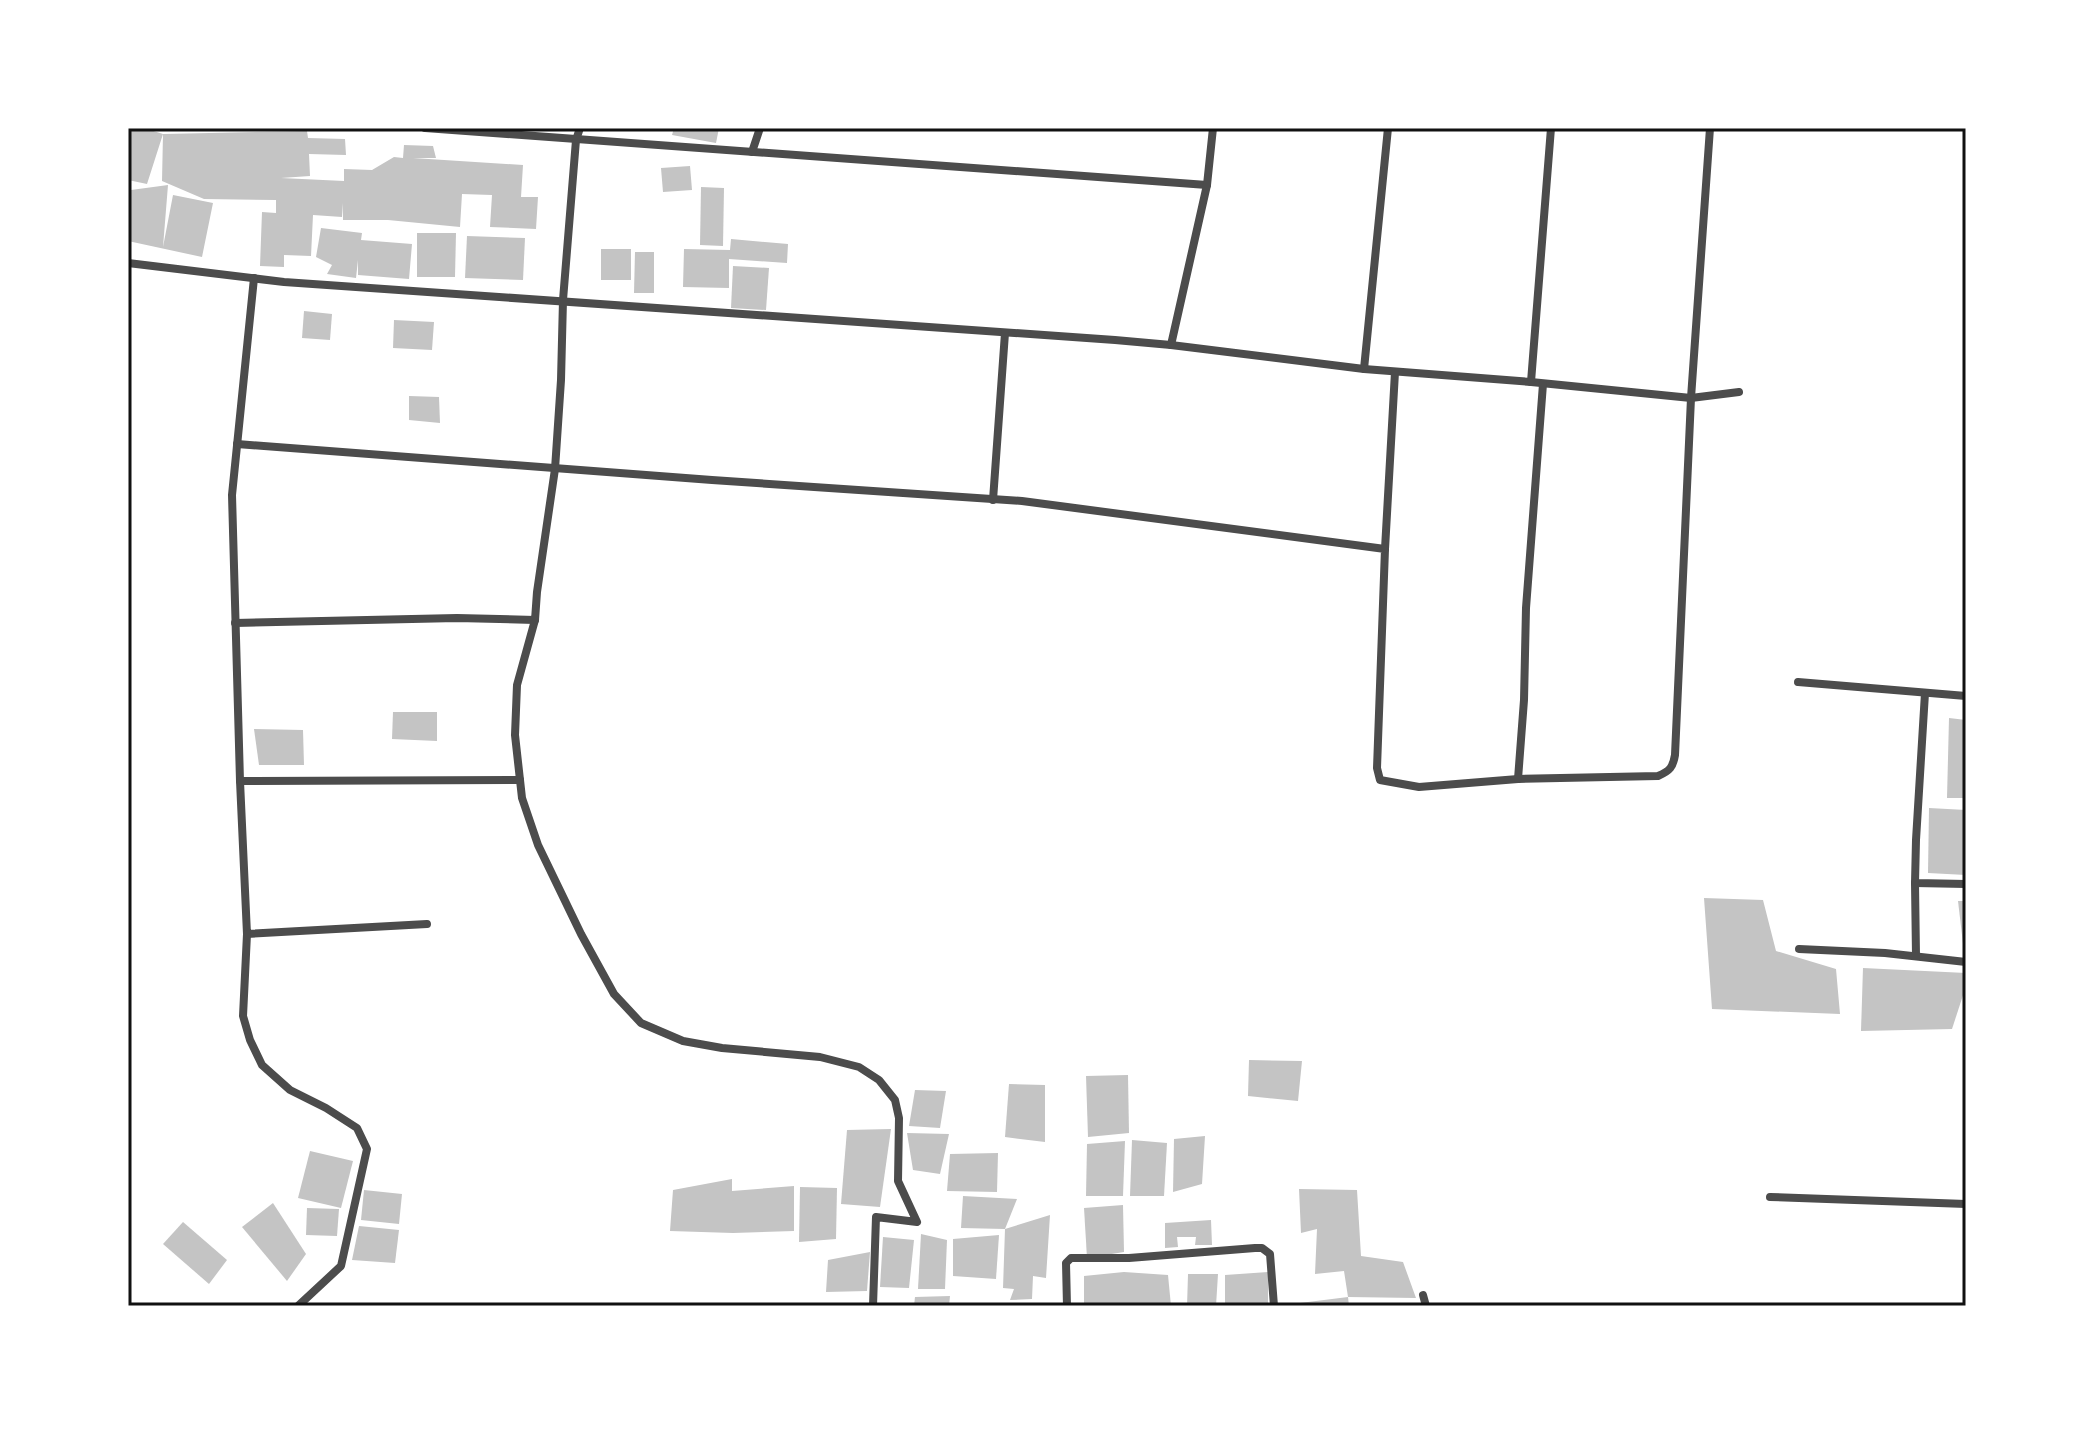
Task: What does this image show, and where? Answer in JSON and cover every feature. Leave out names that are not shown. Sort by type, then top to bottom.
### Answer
[{"type":"street","points":[[425,128],[1207,185]]},
{"type":"street","points":[[580,128],[576,140],[563,300],[555,469],[535,620],[517,685],[515,735],[522,798],[538,845],[581,934],[614,994],[641,1023],[683,1041],[722,1048],[820,1057],[859,1067],[879,1080],[895,1100],[899,1118],[898,1181],[917,1222],[876,1217],[873,1306]]},
{"type":"street","points":[[752,152],[760,128]]},
{"type":"street","points":[[1171,345],[1207,185],[1213,128]]},
{"type":"street","points":[[1364,369],[1388,128]]},
{"type":"street","points":[[1531,382],[1551,128]]},
{"type":"street","points":[[1395,372],[1385,549],[1377,768],[1380,780],[1419,787],[1518,779],[1658,776],[1667,773],[1673,767],[1675,755],[1691,398],[1710,128]]},
{"type":"street","points":[[128,263],[284,282],[1171,345],[1364,369],[1691,398],[1739,392]]},
{"type":"street","points":[[254,278],[232,495],[247,934],[243,1016],[262,1065],[290,1090],[357,1128],[367,1149],[341,1266],[298,1306]]},
{"type":"street","points":[[993,500],[1005,333]]},
{"type":"street","points":[[1518,779],[1526,608],[1543,384]]},
{"type":"street","points":[[237,444],[1022,501],[1385,549]]},
{"type":"street","points":[[235,623],[457,618],[535,620]]},
{"type":"street","points":[[1798,682],[1966,696]]},
{"type":"street","points":[[1916,956],[1916,840],[1925,693]]},
{"type":"street","points":[[240,781],[520,780]]},
{"type":"street","points":[[1915,883],[1966,884]]},
{"type":"street","points":[[247,934],[427,924]]},
{"type":"street","points":[[1799,949],[1885,953],[1966,962]]},
{"type":"street","points":[[1770,1197],[1966,1204]]},
{"type":"street","points":[[1067,1306],[1066,1263],[1071,1258],[1118,1258],[1255,1248],[1262,1248],[1270,1254],[1274,1306]]},
{"type":"street","points":[[1423,1295],[1426,1306]]},
{"type":"building","points":[[128,128],[144,128],[163,134],[147,184],[128,180]]},
{"type":"building","points":[[674,128],[719,128],[716,143],[672,135]]},
{"type":"building","points":[[307,131],[308,138],[345,139],[346,155],[309,154],[310,176],[281,178],[344,181],[344,169],[372,170],[394,157],[403,158],[404,145],[433,146],[436,158],[413,158],[523,165],[521,197],[538,197],[536,229],[490,227],[492,195],[462,194],[460,227],[388,220],[343,220],[343,203],[342,217],[313,215],[311,256],[284,255],[284,267],[260,266],[262,212],[276,213],[276,200],[204,199],[162,181],[163,134]]},
{"type":"building","points":[[690,166],[692,190],[663,192],[661,168]]},
{"type":"building","points":[[168,185],[163,247],[173,195],[213,203],[202,257],[128,241],[131,190]]},
{"type":"building","points":[[701,187],[724,188],[723,246],[700,245]]},
{"type":"building","points":[[321,228],[362,233],[361,240],[412,244],[409,279],[358,275],[358,260],[356,278],[327,274],[332,265],[316,257]]},
{"type":"building","points":[[417,233],[456,233],[455,277],[417,277]]},
{"type":"building","points":[[467,236],[525,238],[523,280],[465,278]]},
{"type":"building","points":[[731,239],[788,244],[787,263],[729,259],[729,288],[683,287],[684,249],[730,250]]},
{"type":"building","points":[[601,249],[631,249],[631,280],[601,280]]},
{"type":"building","points":[[635,252],[654,252],[654,293],[634,293]]},
{"type":"building","points":[[733,266],[769,268],[766,310],[731,308]]},
{"type":"building","points":[[304,311],[332,314],[330,340],[302,338]]},
{"type":"building","points":[[394,320],[434,322],[432,350],[393,348]]},
{"type":"building","points":[[409,396],[439,397],[440,423],[409,420]]},
{"type":"building","points":[[393,712],[437,712],[437,741],[392,739]]},
{"type":"building","points":[[1949,718],[1966,720],[1966,798],[1947,798]]},
{"type":"building","points":[[254,729],[303,730],[304,765],[259,765]]},
{"type":"building","points":[[1929,808],[1966,810],[1966,875],[1928,873]]},
{"type":"building","points":[[1704,898],[1763,900],[1776,951],[1836,969],[1840,1014],[1712,1009]]},
{"type":"building","points":[[1958,901],[1966,901],[1966,952],[1964,952]]},
{"type":"building","points":[[1863,968],[1966,973],[1966,986],[1952,1029],[1861,1031]]},
{"type":"building","points":[[1249,1060],[1302,1061],[1298,1101],[1248,1096]]},
{"type":"building","points":[[1128,1075],[1129,1133],[1088,1137],[1086,1076]]},
{"type":"building","points":[[1009,1084],[1045,1085],[1045,1142],[1005,1137]]},
{"type":"building","points":[[915,1090],[946,1091],[940,1128],[909,1126]]},
{"type":"building","points":[[891,1129],[880,1207],[841,1204],[847,1130]]},
{"type":"building","points":[[907,1133],[949,1134],[940,1174],[913,1170]]},
{"type":"building","points":[[1205,1136],[1202,1184],[1173,1192],[1174,1139]]},
{"type":"building","points":[[1132,1140],[1167,1143],[1164,1196],[1130,1196]]},
{"type":"building","points":[[1125,1141],[1123,1196],[1086,1196],[1087,1144]]},
{"type":"building","points":[[310,1151],[353,1161],[341,1208],[298,1198]]},
{"type":"building","points":[[998,1153],[997,1192],[947,1191],[950,1154]]},
{"type":"building","points":[[732,1179],[732,1191],[794,1186],[794,1231],[670,1231],[673,1190]]},
{"type":"building","points":[[800,1187],[837,1188],[836,1239],[799,1242]]},
{"type":"building","points":[[1299,1189],[1357,1190],[1361,1256],[1403,1262],[1416,1298],[1348,1297],[1344,1271],[1315,1274],[1317,1229],[1301,1233]]},
{"type":"building","points":[[364,1190],[402,1194],[399,1224],[361,1220]]},
{"type":"building","points":[[963,1196],[1017,1199],[1005,1229],[961,1228]]},
{"type":"building","points":[[273,1203],[306,1254],[287,1281],[242,1227]]},
{"type":"building","points":[[1123,1205],[1124,1252],[1087,1258],[1084,1208]]},
{"type":"building","points":[[307,1208],[339,1209],[337,1236],[306,1235]]},
{"type":"building","points":[[1050,1215],[1046,1278],[1033,1276],[1032,1299],[1010,1300],[1014,1289],[1003,1288],[1005,1229]]},
{"type":"building","points":[[1211,1220],[1212,1245],[1195,1245],[1196,1237],[1177,1237],[1178,1247],[1165,1248],[1165,1223]]},
{"type":"building","points":[[183,1222],[227,1260],[209,1284],[163,1244]]},
{"type":"building","points":[[359,1226],[399,1230],[395,1263],[352,1260]]},
{"type":"building","points":[[921,1234],[947,1240],[945,1289],[918,1289]]},
{"type":"building","points":[[999,1235],[996,1279],[953,1276],[953,1239]]},
{"type":"building","points":[[883,1237],[914,1240],[909,1288],[880,1287]]},
{"type":"building","points":[[870,1252],[867,1291],[826,1292],[828,1260]]},
{"type":"building","points":[[1124,1272],[1168,1275],[1171,1306],[1084,1306],[1084,1276]]},
{"type":"building","points":[[1268,1272],[1268,1306],[1225,1306],[1225,1275]]},
{"type":"building","points":[[1188,1274],[1218,1274],[1216,1306],[1187,1306]]},
{"type":"building","points":[[950,1296],[949,1306],[914,1306],[915,1297]]},
{"type":"building","points":[[1348,1297],[1349,1306],[1292,1306],[1292,1304]]}]
